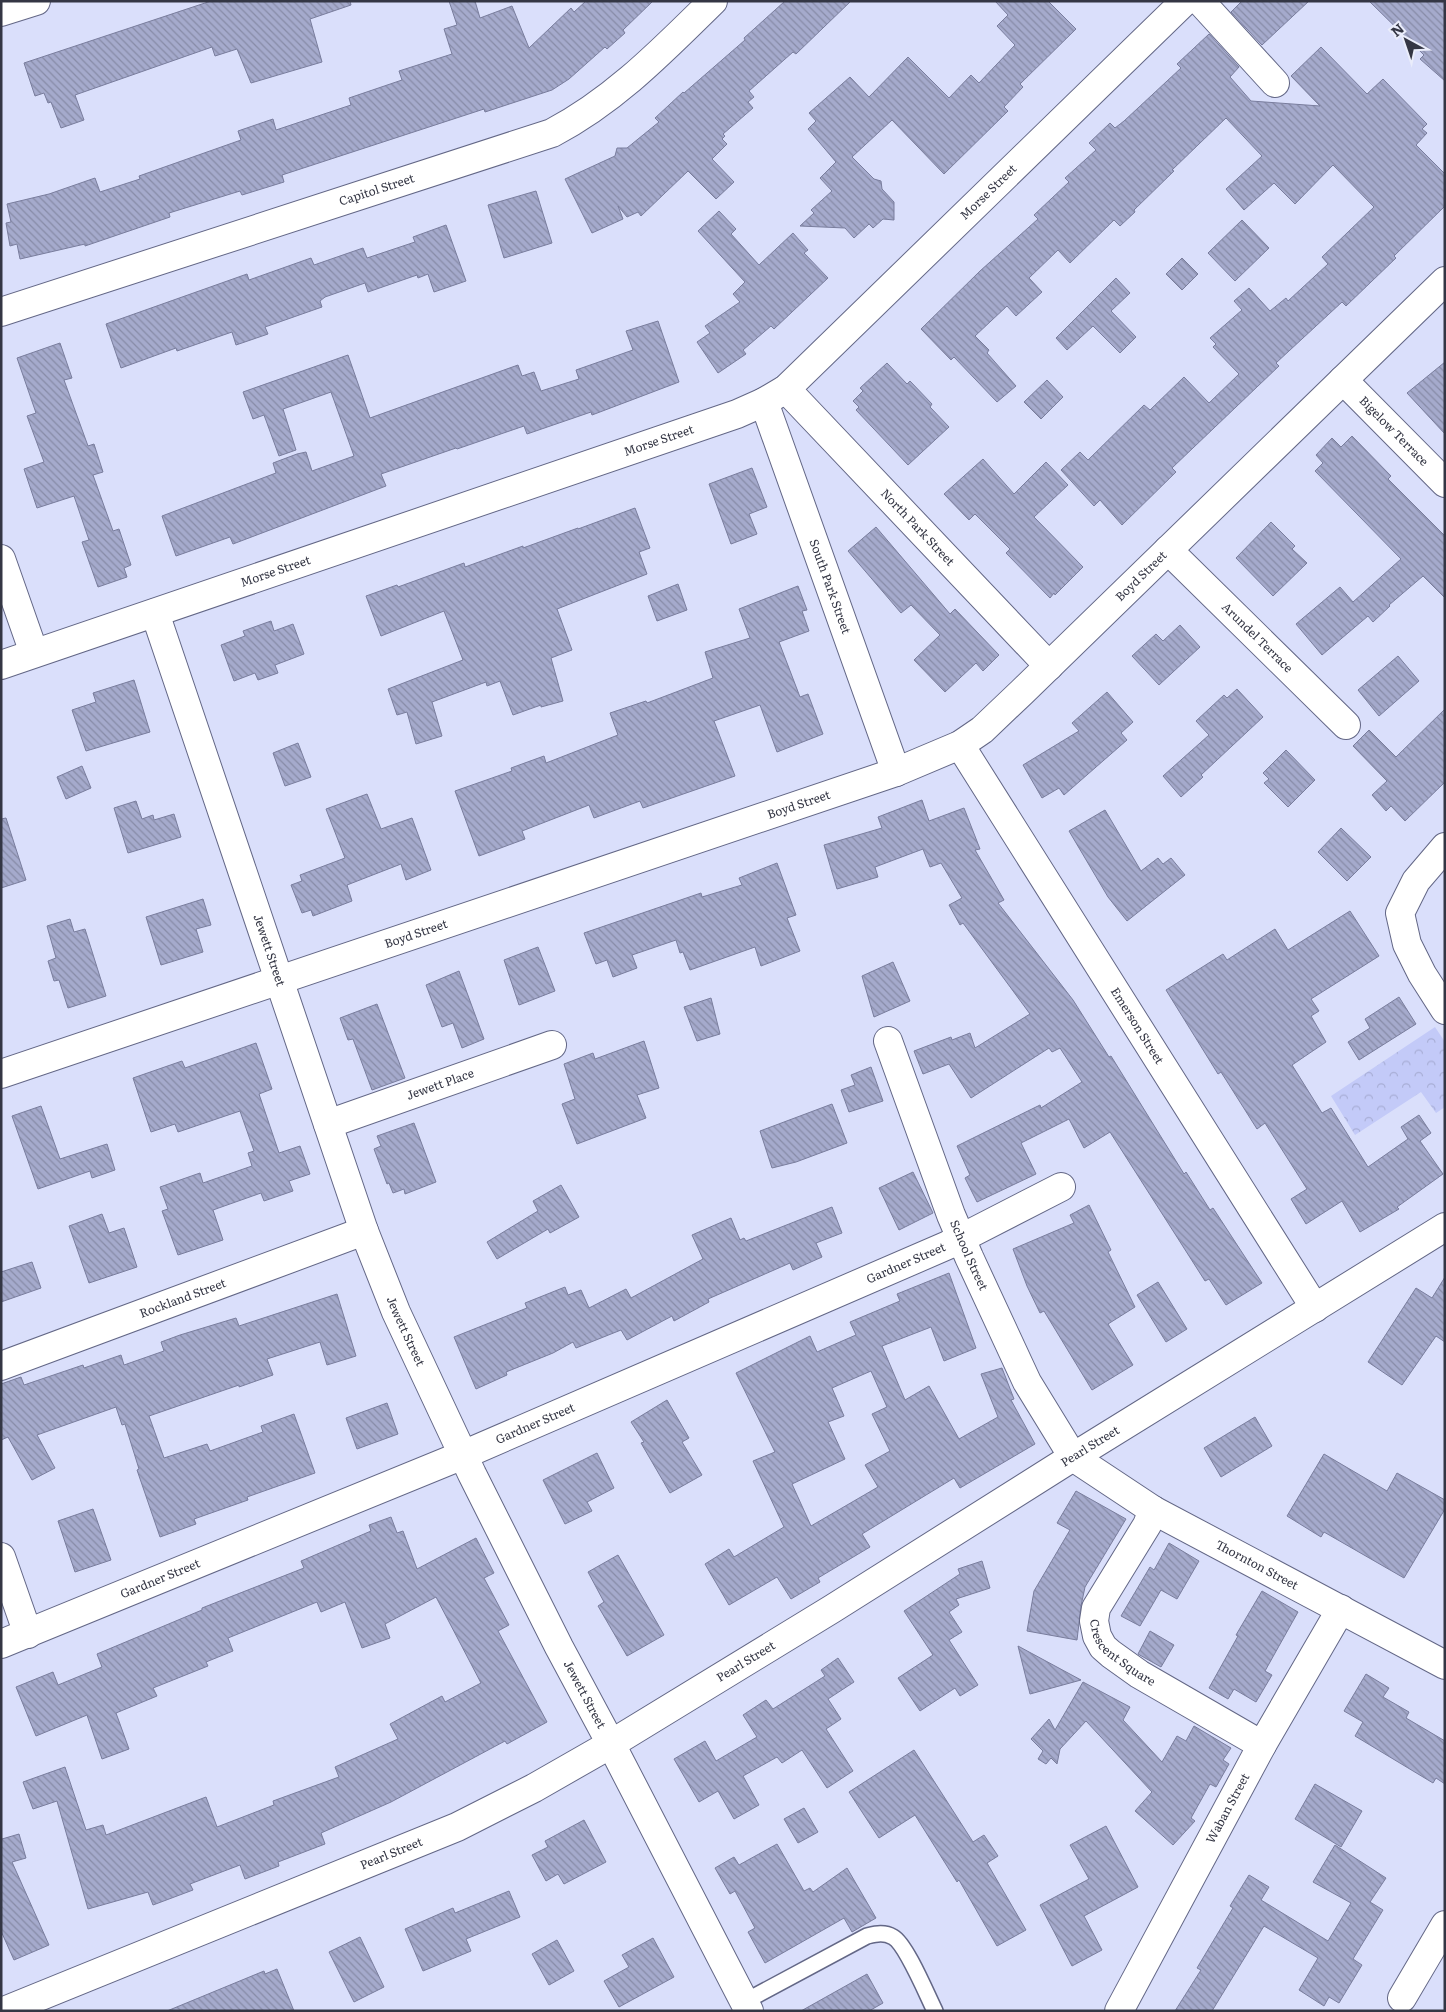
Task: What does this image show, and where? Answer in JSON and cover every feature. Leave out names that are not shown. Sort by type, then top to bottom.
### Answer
[{"type":"street","points":[[1,12],[36,1]]},
{"type":"street","name":"Capitol Street","points":[[1,312],[552,133],[589,112],[627,83],[713,1]]},
{"type":"street","name":"Morse Street","points":[[1,665],[728,417],[775,396],[1185,1]]},
{"type":"street","points":[[1200,1],[1275,83]]},
{"type":"street","name":"Boyd Street","points":[[1,1074],[896,772],[960,745],[982,730],[1049,666],[1445,281]]},
{"type":"street","name":"Bigelow Terrace","points":[[1343,380],[1445,483]]},
{"type":"street","name":"North Park Street","points":[[775,396],[1049,666]]},
{"type":"street","name":"South Park Street","points":[[775,396],[896,772]]},
{"type":"street","name":"Arundel Terrace","points":[[1168,550],[1346,725]]},
{"type":"street","points":[[1,559],[34,654]]},
{"type":"street","name":"Jewett Street","points":[[155,613],[364,1230],[396,1312],[463,1455],[559,1647],[746,2006]]},
{"type":"street","name":"Emerson Street","points":[[960,745],[1315,1308]]},
{"type":"street","points":[[1445,847],[1416,881],[1400,913],[1407,944],[1422,974],[1445,1010]]},
{"type":"street","name":"School Street","points":[[888,1041],[960,1239],[1027,1382],[1073,1457]]},
{"type":"street","name":"Jewett Place","points":[[328,1124],[552,1045]]},
{"type":"street","name":"Gardner Street","points":[[1,1644],[463,1455],[948,1246],[1060,1187]]},
{"type":"street","name":"Pearl Street","points":[[4,2011],[457,1827],[534,1788],[611,1744],[840,1604],[1073,1457],[1445,1227]]},
{"type":"street","name":"Rockland Street","points":[[1,1366],[364,1230]]},
{"type":"street","name":"Thornton Street","points":[[1073,1457],[1153,1510],[1445,1666]]},
{"type":"street","name":"Crescent Square","points":[[1153,1510],[1147,1525],[1096,1608],[1094,1621],[1097,1636],[1103,1647],[1139,1674],[1262,1745]]},
{"type":"street","points":[[1,1557],[28,1634]]},
{"type":"street","name":"Waban Street","points":[[1119,2011],[1262,1745],[1341,1609]]},
{"type":"street","points":[[1402,1998],[1445,1925]]},
{"type":"lane","points":[[746,2006],[867,1936],[880,1933],[894,1937],[905,1950],[935,2011]]},
{"type":"green space","points":[[1435,1027],[1445,1042],[1445,1107],[1436,1113],[1421,1092],[1355,1135],[1331,1096]]},
{"type":"building","points":[[211,1],[350,1],[351,5],[310,19],[322,62],[251,83],[237,49],[215,56],[212,47],[75,95],[84,120],[61,128],[51,102],[48,103],[44,93],[35,96],[24,63]]},
{"type":"building","points":[[449,1],[475,1],[480,18],[512,6],[529,48],[571,8],[574,12],[586,1],[653,1],[623,30],[625,33],[607,49],[605,47],[569,79],[552,90],[485,112],[484,109],[282,175],[284,182],[242,195],[240,191],[169,213],[170,217],[85,246],[85,244],[20,259],[17,244],[10,246],[6,223],[11,222],[7,204],[49,194],[95,178],[100,192],[140,179],[139,176],[241,140],[238,131],[273,119],[276,130],[351,105],[349,98],[402,80],[399,71],[452,54],[444,29],[457,25]]},
{"type":"building","points":[[785,1],[851,1],[796,54],[793,52],[749,91],[754,97],[748,102],[753,108],[723,134],[725,136],[722,139],[727,144],[712,159],[734,182],[716,199],[688,171],[641,216],[638,212],[627,217],[618,206],[623,219],[592,233],[565,179],[615,156],[617,148],[627,148],[659,122],[655,118],[745,40],[744,38]]},
{"type":"building","points":[[995,1],[1048,1],[1076,29],[1020,84],[1023,87],[1004,107],[1008,111],[944,174],[892,120],[852,157],[874,179],[881,181],[882,189],[894,202],[894,220],[883,219],[873,228],[869,224],[854,238],[845,228],[800,226],[814,213],[811,210],[832,191],[820,178],[836,162],[808,129],[816,121],[809,113],[850,77],[869,97],[908,57],[949,98],[971,75],[979,83],[1015,45],[997,26],[1008,15]]},
{"type":"building","points":[[1242,1],[1309,1],[1262,45],[1231,12]]},
{"type":"building","points":[[1369,1],[1445,1],[1445,81],[1420,59],[1424,55]]},
{"type":"building","points":[[1209,34],[1239,67],[1230,77],[1251,101],[1320,106],[1291,76],[1321,47],[1367,94],[1383,79],[1427,124],[1422,129],[1427,133],[1416,145],[1445,174],[1445,206],[1394,256],[1396,258],[1346,306],[1342,302],[1276,363],[1279,366],[1172,468],[1176,472],[1122,525],[1100,500],[1094,506],[1061,470],[1080,452],[1088,460],[1144,405],[1150,410],[1184,377],[1209,403],[1239,374],[1213,347],[1216,344],[1210,338],[1242,310],[1234,301],[1249,288],[1270,311],[1286,298],[1288,301],[1328,264],[1322,257],[1374,207],[1333,165],[1295,204],[1274,183],[1244,210],[1226,189],[1262,156],[1226,118],[1172,170],[1174,171],[1120,226],[1114,220],[1070,263],[1058,250],[1029,278],[1042,292],[1016,316],[1007,306],[975,336],[989,350],[987,353],[1016,386],[997,402],[954,357],[951,360],[921,329],[980,271],[1038,219],[1034,215],[1069,182],[1065,178],[1096,150],[1089,143],[1110,123],[1115,128],[1124,121],[1181,68],[1177,64]]},
{"type":"building","points":[[536,191],[552,243],[504,258],[488,205]]},
{"type":"building","points":[[719,211],[736,229],[731,234],[759,265],[793,233],[808,250],[804,253],[828,278],[774,329],[771,326],[743,350],[746,354],[718,373],[697,342],[710,333],[705,326],[740,302],[733,294],[745,282],[698,231]]},
{"type":"building","points":[[1242,220],[1269,248],[1235,281],[1208,253]]},
{"type":"building","points":[[446,225],[466,281],[434,292],[428,274],[418,278],[417,275],[368,292],[365,283],[325,297],[320,301],[322,307],[265,327],[268,334],[236,345],[232,332],[177,351],[176,348],[121,368],[106,324],[247,274],[249,280],[311,258],[314,265],[363,248],[367,258],[415,242],[413,237]]},
{"type":"building","points":[[1182,258],[1198,274],[1182,290],[1166,274]]},
{"type":"building","points":[[1116,278],[1130,293],[1111,311],[1136,337],[1120,353],[1093,326],[1067,350],[1056,338]]},
{"type":"building","points":[[658,321],[679,382],[592,415],[591,412],[527,434],[524,426],[456,448],[381,474],[386,486],[233,544],[230,537],[176,556],[162,516],[276,473],[273,463],[297,454],[306,452],[312,471],[354,456],[331,392],[283,409],[296,450],[279,456],[264,415],[253,419],[243,392],[348,355],[370,418],[518,365],[522,376],[534,372],[541,391],[579,379],[576,370],[633,350],[626,331]]},
{"type":"building","points":[[60,343],[72,378],[64,380],[88,446],[94,444],[103,472],[93,475],[113,531],[119,529],[131,565],[124,568],[127,577],[98,587],[82,542],[89,540],[74,496],[37,508],[24,469],[44,462],[27,416],[36,413],[17,358]]},
{"type":"building","points":[[1445,362],[1445,434],[1407,393]]},
{"type":"building","points":[[887,363],[907,384],[910,381],[932,404],[930,407],[949,427],[908,465],[856,410],[859,407],[853,401],[863,391],[860,388]]},
{"type":"building","points":[[1047,380],[1063,397],[1041,419],[1024,402]]},
{"type":"building","points":[[1352,436],[1391,476],[1388,479],[1445,536],[1445,598],[1423,576],[1389,605],[1373,622],[1368,616],[1322,655],[1296,624],[1340,587],[1353,602],[1401,559],[1315,471],[1323,463],[1316,455],[1332,438],[1341,447]]},
{"type":"building","points":[[983,459],[1014,494],[1046,462],[1068,485],[1034,517],[1083,567],[1050,598],[1006,553],[1010,549],[975,514],[969,520],[944,494]]},
{"type":"building","points":[[752,468],[767,507],[749,514],[757,534],[731,544],[709,484]]},
{"type":"building","points":[[635,508],[650,548],[639,552],[647,574],[557,609],[572,650],[551,658],[563,701],[541,707],[541,705],[513,715],[500,681],[487,686],[486,682],[432,702],[442,736],[416,744],[407,712],[397,715],[388,689],[463,660],[444,611],[381,636],[366,596],[397,585],[398,587],[464,563],[465,567]]},
{"type":"building","points":[[1271,522],[1295,546],[1292,549],[1307,563],[1273,596],[1236,558]]},
{"type":"building","points":[[876,527],[950,614],[955,609],[999,655],[983,671],[976,663],[945,692],[914,660],[940,635],[911,605],[901,613],[848,551]]},
{"type":"building","points":[[678,584],[687,610],[657,621],[648,596]]},
{"type":"building","points":[[798,586],[807,610],[802,611],[809,631],[779,642],[800,697],[808,694],[823,734],[777,752],[760,705],[714,721],[735,776],[643,808],[640,801],[594,818],[589,805],[522,831],[525,839],[479,856],[455,791],[512,771],[511,768],[544,756],[546,763],[618,735],[610,713],[646,701],[647,703],[713,678],[705,652],[750,638],[739,609]]},
{"type":"building","points":[[271,621],[274,631],[293,624],[304,654],[275,665],[278,673],[258,680],[255,673],[234,681],[221,645],[245,636],[243,631]]},
{"type":"building","points":[[1180,625],[1200,647],[1159,685],[1132,656],[1156,634],[1163,641]]},
{"type":"building","points":[[1398,656],[1419,681],[1379,716],[1358,690]]},
{"type":"building","points":[[134,680],[150,732],[86,751],[72,710],[96,702],[93,693]]},
{"type":"building","points":[[1237,689],[1263,717],[1201,775],[1203,777],[1181,797],[1163,776],[1209,735],[1196,721],[1224,695],[1227,698]]},
{"type":"building","points":[[1107,692],[1133,722],[1121,733],[1127,740],[1064,795],[1059,788],[1042,798],[1023,765],[1079,731],[1072,723]]},
{"type":"building","points":[[1445,709],[1445,782],[1405,821],[1391,806],[1386,811],[1372,795],[1387,781],[1353,746],[1369,730],[1396,757]]},
{"type":"building","points":[[298,743],[311,777],[285,786],[273,753]]},
{"type":"building","points":[[1286,750],[1315,780],[1288,807],[1264,783],[1269,779],[1263,773]]},
{"type":"building","points":[[82,766],[91,788],[66,799],[57,777]]},
{"type":"building","points":[[367,794],[381,829],[412,818],[431,870],[406,880],[401,864],[347,885],[352,901],[313,916],[311,910],[302,913],[291,885],[302,881],[300,875],[345,858],[326,809]]},
{"type":"building","points":[[922,800],[929,821],[964,808],[980,849],[975,850],[1004,900],[998,903],[1073,1000],[1109,1057],[1111,1056],[1184,1174],[1186,1172],[1210,1210],[1213,1208],[1262,1283],[1226,1305],[1209,1279],[1205,1281],[1110,1132],[1084,1148],[1069,1119],[1021,1143],[1036,1174],[977,1202],[965,1178],[970,1175],[957,1146],[1040,1105],[1041,1108],[1082,1082],[1060,1048],[1052,1052],[1049,1048],[971,1098],[949,1064],[923,1074],[914,1051],[951,1037],[952,1040],[970,1033],[975,1048],[1030,1014],[963,923],[960,925],[949,905],[962,898],[941,863],[930,867],[923,849],[875,867],[878,877],[837,889],[824,845],[882,828],[878,817]]},
{"type":"building","points":[[136,801],[142,819],[153,815],[154,820],[174,814],[181,837],[128,853],[114,808]]},
{"type":"building","points":[[1105,810],[1141,871],[1158,858],[1163,864],[1171,858],[1185,875],[1127,921],[1108,897],[1069,831]]},
{"type":"building","points":[[6,818],[26,880],[1,888],[1,819]]},
{"type":"building","points":[[1341,828],[1371,857],[1347,881],[1318,852]]},
{"type":"building","points":[[777,863],[796,915],[787,918],[800,951],[761,966],[755,947],[690,970],[683,952],[680,953],[676,940],[632,955],[637,968],[613,977],[607,960],[596,964],[584,933],[701,893],[702,897],[742,885],[739,878]]},
{"type":"building","points":[[203,899],[211,925],[196,929],[203,952],[161,965],[146,917]]},
{"type":"building","points":[[1350,911],[1379,956],[1311,999],[1319,1011],[1311,1016],[1326,1042],[1292,1065],[1322,1113],[1331,1108],[1368,1167],[1408,1139],[1401,1127],[1419,1115],[1431,1133],[1420,1141],[1443,1174],[1397,1207],[1399,1209],[1360,1232],[1342,1201],[1306,1224],[1291,1199],[1307,1189],[1265,1123],[1257,1129],[1221,1072],[1218,1074],[1166,990],[1223,954],[1227,960],[1275,929],[1288,950]]},
{"type":"building","points":[[70,919],[74,932],[85,929],[106,996],[68,1008],[59,980],[54,981],[48,961],[56,958],[47,926]]},
{"type":"building","points":[[538,947],[555,991],[519,1005],[504,960]]},
{"type":"building","points":[[893,962],[910,1001],[874,1017],[862,976]]},
{"type":"building","points":[[459,971],[484,1039],[462,1048],[453,1023],[442,1027],[426,985]]},
{"type":"building","points":[[1399,997],[1416,1024],[1359,1060],[1348,1042],[1370,1028],[1365,1019]]},
{"type":"building","points":[[711,998],[720,1034],[697,1041],[684,1007]]},
{"type":"building","points":[[377,1004],[405,1078],[372,1090],[353,1039],[348,1040],[340,1018]]},
{"type":"building","points":[[644,1041],[659,1088],[637,1095],[646,1118],[577,1144],[562,1104],[575,1099],[564,1064],[593,1053],[595,1059]]},
{"type":"building","points":[[256,1043],[272,1089],[259,1094],[279,1153],[300,1146],[310,1174],[289,1181],[293,1191],[264,1201],[261,1193],[213,1210],[223,1240],[178,1255],[162,1211],[168,1209],[160,1187],[200,1173],[203,1183],[252,1166],[248,1153],[254,1151],[240,1111],[178,1132],[175,1124],[151,1132],[133,1078],[182,1061],[185,1068]]},
{"type":"building","points":[[871,1067],[883,1101],[849,1112],[841,1090],[855,1085],[851,1075]]},
{"type":"building","points":[[832,1104],[847,1143],[796,1162],[772,1168],[760,1131]]},
{"type":"building","points":[[41,1106],[60,1159],[107,1144],[115,1170],[92,1178],[90,1171],[38,1189],[12,1116]]},
{"type":"building","points":[[414,1123],[436,1182],[405,1194],[404,1189],[393,1193],[389,1183],[387,1184],[374,1149],[381,1146],[377,1136]]},
{"type":"building","points":[[913,1172],[933,1213],[899,1230],[879,1188]]},
{"type":"building","points":[[561,1185],[579,1217],[550,1233],[548,1229],[497,1259],[487,1242],[538,1211],[533,1201]]},
{"type":"building","points":[[1089,1205],[1111,1250],[1108,1252],[1135,1307],[1108,1324],[1133,1365],[1092,1390],[1044,1311],[1040,1313],[1013,1249],[1074,1223],[1070,1215]]},
{"type":"building","points":[[832,1207],[842,1233],[816,1243],[822,1257],[793,1270],[790,1263],[708,1299],[709,1302],[674,1321],[672,1316],[627,1340],[621,1330],[576,1348],[573,1342],[553,1353],[506,1372],[507,1375],[476,1389],[454,1337],[527,1308],[525,1303],[565,1287],[568,1295],[581,1290],[589,1308],[626,1289],[631,1298],[703,1259],[692,1235],[731,1218],[740,1240],[744,1238],[746,1241]]},
{"type":"building","points":[[102,1214],[109,1233],[124,1228],[137,1267],[89,1283],[69,1226]]},
{"type":"building","points":[[32,1262],[41,1288],[1,1302],[1,1272]]},
{"type":"building","points":[[949,1273],[976,1348],[944,1361],[931,1327],[882,1346],[905,1400],[929,1386],[959,1439],[998,1417],[981,1374],[1002,1368],[1014,1399],[1011,1400],[1035,1444],[960,1488],[954,1478],[862,1534],[870,1547],[818,1578],[820,1582],[791,1599],[777,1577],[729,1605],[705,1564],[729,1549],[734,1557],[784,1527],[753,1461],[775,1452],[736,1373],[810,1336],[817,1352],[856,1335],[850,1322],[900,1301],[897,1294]],"holes":[[[871,1371],[887,1407],[872,1414],[890,1451],[865,1465],[878,1487],[811,1526],[792,1484],[845,1459],[828,1422],[844,1416],[832,1388]]]},
{"type":"building","points":[[1445,1277],[1445,1342],[1436,1336],[1402,1385],[1368,1362],[1416,1288],[1432,1298]]},
{"type":"building","points":[[1158,1282],[1187,1329],[1166,1342],[1137,1295]]},
{"type":"building","points":[[337,1294],[356,1356],[327,1365],[320,1342],[267,1359],[273,1375],[149,1416],[164,1458],[207,1444],[210,1451],[263,1432],[261,1426],[294,1414],[315,1473],[247,1497],[248,1500],[194,1519],[196,1524],[160,1537],[137,1470],[139,1469],[125,1424],[122,1425],[116,1407],[37,1435],[55,1468],[32,1480],[8,1437],[1,1440],[1,1384],[21,1377],[24,1385],[83,1365],[84,1368],[121,1355],[124,1365],[164,1351],[161,1342],[180,1335],[236,1318],[239,1326]]},
{"type":"building","points":[[667,1400],[689,1438],[682,1442],[702,1475],[670,1493],[641,1443],[644,1442],[631,1422]]},
{"type":"building","points":[[387,1403],[398,1434],[357,1449],[346,1418]]},
{"type":"building","points":[[1255,1417],[1272,1446],[1221,1477],[1204,1448]]},
{"type":"building","points":[[597,1453],[614,1488],[587,1502],[592,1511],[565,1524],[543,1480]]},
{"type":"building","points":[[1324,1454],[1387,1491],[1397,1473],[1445,1500],[1445,1509],[1404,1578],[1324,1532],[1321,1537],[1287,1516]]},
{"type":"building","points":[[1076,1491],[1126,1519],[1085,1587],[1077,1640],[1027,1631],[1034,1591],[1070,1530],[1057,1523]]},
{"type":"building","points":[[93,1509],[111,1560],[75,1572],[58,1521]]},
{"type":"building","points":[[391,1517],[397,1533],[403,1531],[417,1569],[476,1538],[494,1573],[484,1578],[509,1625],[498,1631],[547,1722],[507,1744],[505,1741],[391,1802],[321,1833],[325,1844],[278,1862],[279,1866],[245,1879],[240,1865],[190,1884],[193,1890],[153,1905],[148,1892],[88,1909],[57,1801],[33,1809],[23,1782],[65,1767],[86,1830],[103,1825],[106,1835],[206,1797],[217,1827],[274,1805],[273,1801],[339,1777],[335,1767],[398,1739],[390,1724],[442,1696],[445,1702],[481,1683],[436,1597],[385,1624],[390,1638],[362,1648],[345,1602],[321,1612],[317,1602],[228,1638],[233,1651],[206,1662],[208,1666],[153,1688],[157,1696],[116,1713],[129,1749],[102,1759],[87,1715],[36,1736],[16,1687],[53,1672],[58,1685],[102,1667],[97,1654],[202,1610],[202,1608],[304,1568],[301,1561],[371,1531],[369,1525]]},
{"type":"building","points":[[1169,1543],[1199,1561],[1177,1599],[1161,1590],[1140,1626],[1121,1616],[1150,1567],[1154,1570]]},
{"type":"building","points":[[618,1555],[664,1635],[627,1656],[598,1606],[604,1602],[588,1572]]},
{"type":"building","points":[[982,1561],[990,1588],[956,1599],[959,1605],[949,1612],[962,1632],[949,1640],[978,1685],[960,1696],[955,1688],[920,1711],[898,1678],[933,1655],[904,1611],[960,1574],[958,1569]]},
{"type":"building","points":[[1262,1591],[1298,1612],[1265,1671],[1272,1675],[1256,1702],[1234,1689],[1228,1699],[1209,1688],[1238,1636],[1236,1635]]},
{"type":"building","points":[[1150,1631],[1174,1645],[1161,1667],[1138,1654]]},
{"type":"building","points":[[1018,1646],[1081,1680],[1030,1694]]},
{"type":"building","points":[[838,1658],[854,1682],[828,1699],[841,1719],[826,1729],[853,1771],[827,1788],[802,1750],[782,1763],[777,1757],[743,1776],[759,1805],[734,1819],[718,1791],[699,1802],[674,1759],[705,1741],[716,1761],[757,1737],[743,1715],[766,1700],[773,1709],[825,1676],[821,1670]]},
{"type":"building","points":[[1366,1674],[1389,1688],[1383,1697],[1409,1712],[1406,1718],[1445,1741],[1445,1784],[1436,1778],[1433,1783],[1355,1736],[1363,1722],[1344,1711]]},
{"type":"building","points":[[1083,1682],[1130,1707],[1123,1720],[1162,1762],[1177,1736],[1186,1741],[1194,1726],[1231,1748],[1223,1760],[1229,1764],[1216,1787],[1210,1784],[1191,1818],[1195,1821],[1173,1845],[1135,1811],[1152,1792],[1086,1721],[1060,1749],[1057,1764],[1051,1758],[1046,1764],[1038,1759],[1043,1751],[1031,1739],[1049,1719],[1055,1730]]},
{"type":"building","points":[[914,1750],[973,1842],[984,1835],[998,1856],[987,1863],[1026,1930],[997,1946],[959,1880],[957,1882],[915,1815],[879,1838],[849,1792]]},
{"type":"building","points":[[1315,1784],[1362,1811],[1341,1847],[1295,1819]]},
{"type":"building","points":[[804,1808],[818,1832],[798,1843],[784,1819]]},
{"type":"building","points":[[584,1820],[606,1862],[564,1884],[558,1874],[546,1881],[532,1855],[548,1847],[545,1841]]},
{"type":"building","points":[[1106,1826],[1138,1887],[1084,1916],[1102,1950],[1072,1966],[1040,1905],[1089,1879],[1070,1845]]},
{"type":"building","points":[[19,1834],[26,1858],[12,1862],[49,1945],[14,1960],[1,1931],[1,1836],[2,1839]]},
{"type":"building","points":[[777,1844],[804,1891],[810,1888],[813,1892],[847,1868],[876,1918],[852,1932],[844,1918],[765,1963],[748,1932],[755,1928],[735,1891],[730,1894],[715,1868],[734,1857],[739,1865]]},
{"type":"building","points":[[1335,1845],[1386,1878],[1370,1902],[1383,1910],[1353,1959],[1362,1965],[1339,2003],[1329,1997],[1324,2006],[1299,1990],[1318,1958],[1264,1926],[1212,2011],[1175,2011],[1201,1970],[1197,1968],[1233,1908],[1230,1906],[1249,1875],[1269,1887],[1261,1900],[1328,1941],[1351,1903],[1313,1882]]},
{"type":"building","points":[[509,1891],[520,1917],[466,1939],[471,1951],[423,1971],[405,1929],[453,1908],[455,1913]]},
{"type":"building","points":[[360,1937],[384,1987],[354,2002],[329,1952]]},
{"type":"building","points":[[653,1938],[674,1977],[619,2007],[604,1981],[629,1967],[622,1955]]},
{"type":"building","points":[[557,1940],[574,1971],[549,1985],[532,1954]]},
{"type":"building","points":[[277,1969],[294,2011],[167,2011],[264,1971],[265,1974]]},
{"type":"building","points":[[867,1974],[883,2003],[869,2011],[801,2011]]}]
